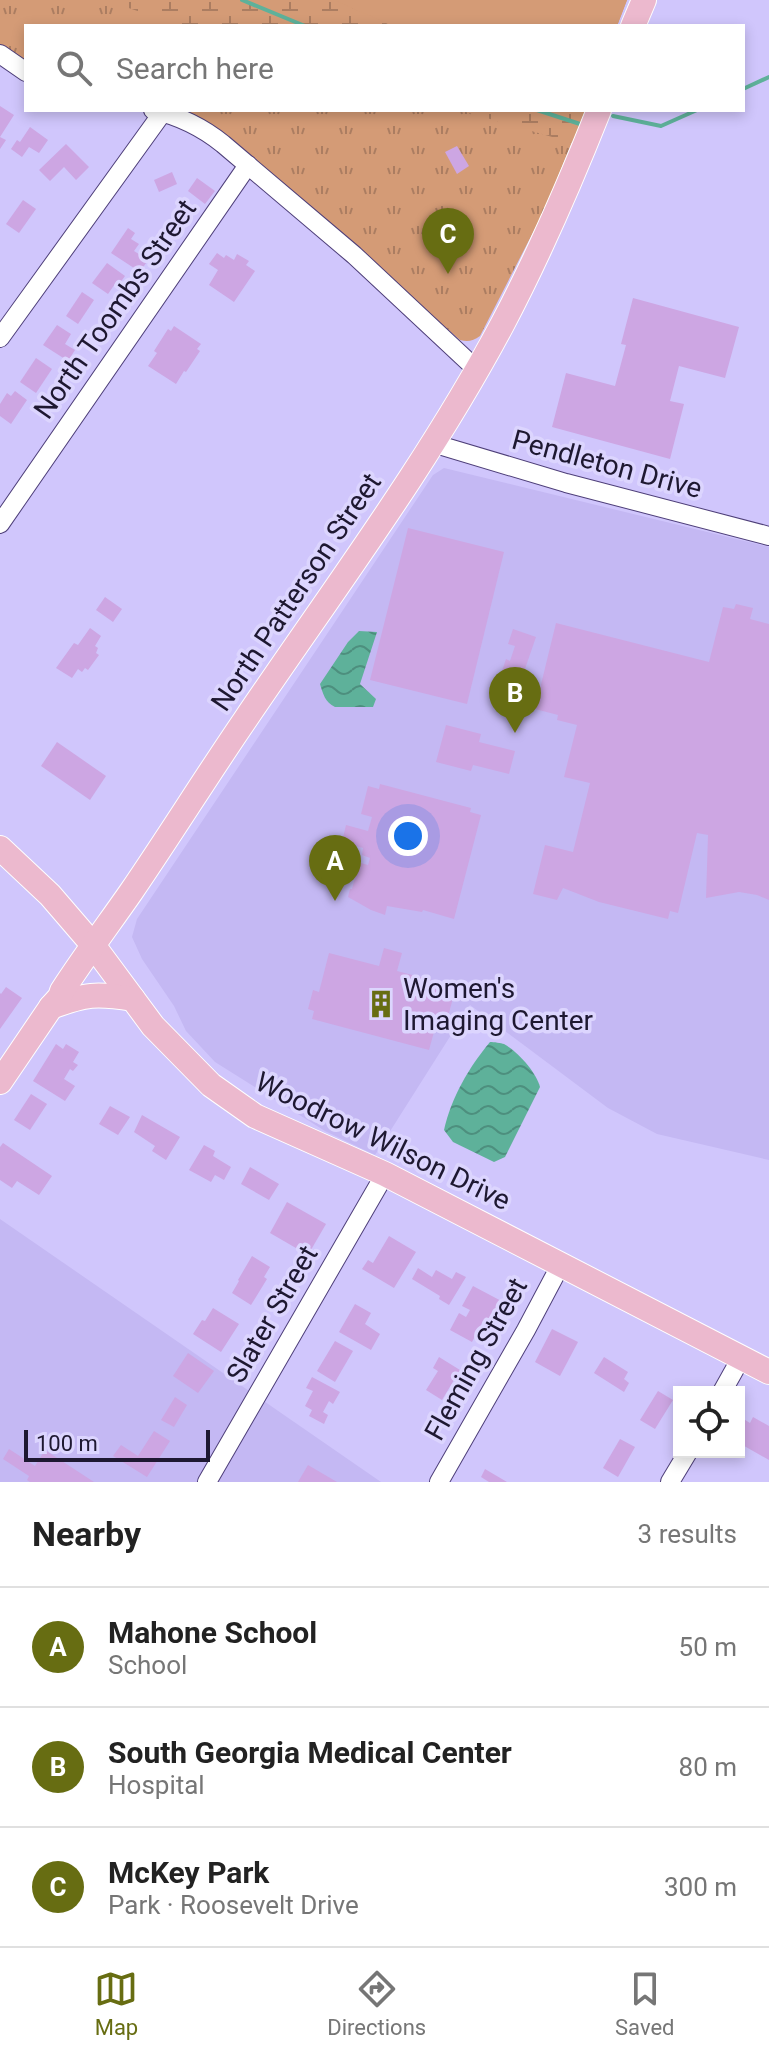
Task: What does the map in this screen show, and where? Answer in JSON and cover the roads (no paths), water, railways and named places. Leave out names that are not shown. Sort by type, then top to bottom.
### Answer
[{"type":"main road","points":[[634,24],[644,0]]},
{"type":"main road","name":"North Patterson Street","points":[[0,1082],[348,573],[432,443],[501,326],[551,228],[598,112]]},
{"type":"main road","name":"Woodrow Wilson Drive","points":[[0,848],[50,895],[93,945],[153,1026],[202,1076],[255,1116],[385,1174],[769,1372]]},
{"type":"main road","points":[[51,1007],[90,995],[133,999]]},
{"type":"street","points":[[0,54],[24,71]]},
{"type":"street","points":[[0,338],[157,112]]},
{"type":"street","points":[[160,112],[205,130],[248,165],[354,255],[476,369]]},
{"type":"street","name":"North Toombs Street","points":[[0,524],[248,165]]},
{"type":"street","name":"Pendleton Drive","points":[[432,443],[566,483],[769,536]]},
{"type":"street","name":"Slater Street","points":[[207,1482],[385,1174]]},
{"type":"street","name":"Fleming Street","points":[[439,1482],[561,1264]]},
{"type":"street","points":[[725,1386],[741,1358]]},
{"type":"street","points":[[670,1482],[684,1458]]},
{"type":"water","points":[[359,631],[377,632],[360,684],[376,699],[373,707],[335,707],[323,694],[320,684]]},
{"type":"water","points":[[490,1042],[504,1044],[515,1052],[531,1069],[540,1087],[505,1157],[494,1162],[453,1142],[444,1130],[462,1083]]},
{"type":"waterway","points":[[242,0],[300,24]]},
{"type":"waterway","points":[[745,88],[769,77]]},
{"type":"waterway","points":[[543,112],[580,124]]},
{"type":"waterway","points":[[613,116],[661,126],[692,112]]},
{"type":"place","name":"McKey Park","points":[[448,274]]},
{"type":"place","name":"South Georgia Medical Center","points":[[515,733]]},
{"type":"place","name":"Mahone School","points":[[335,901]]},
{"type":"place","name":"Women's Imaging Center","points":[[381,1004]]}]
